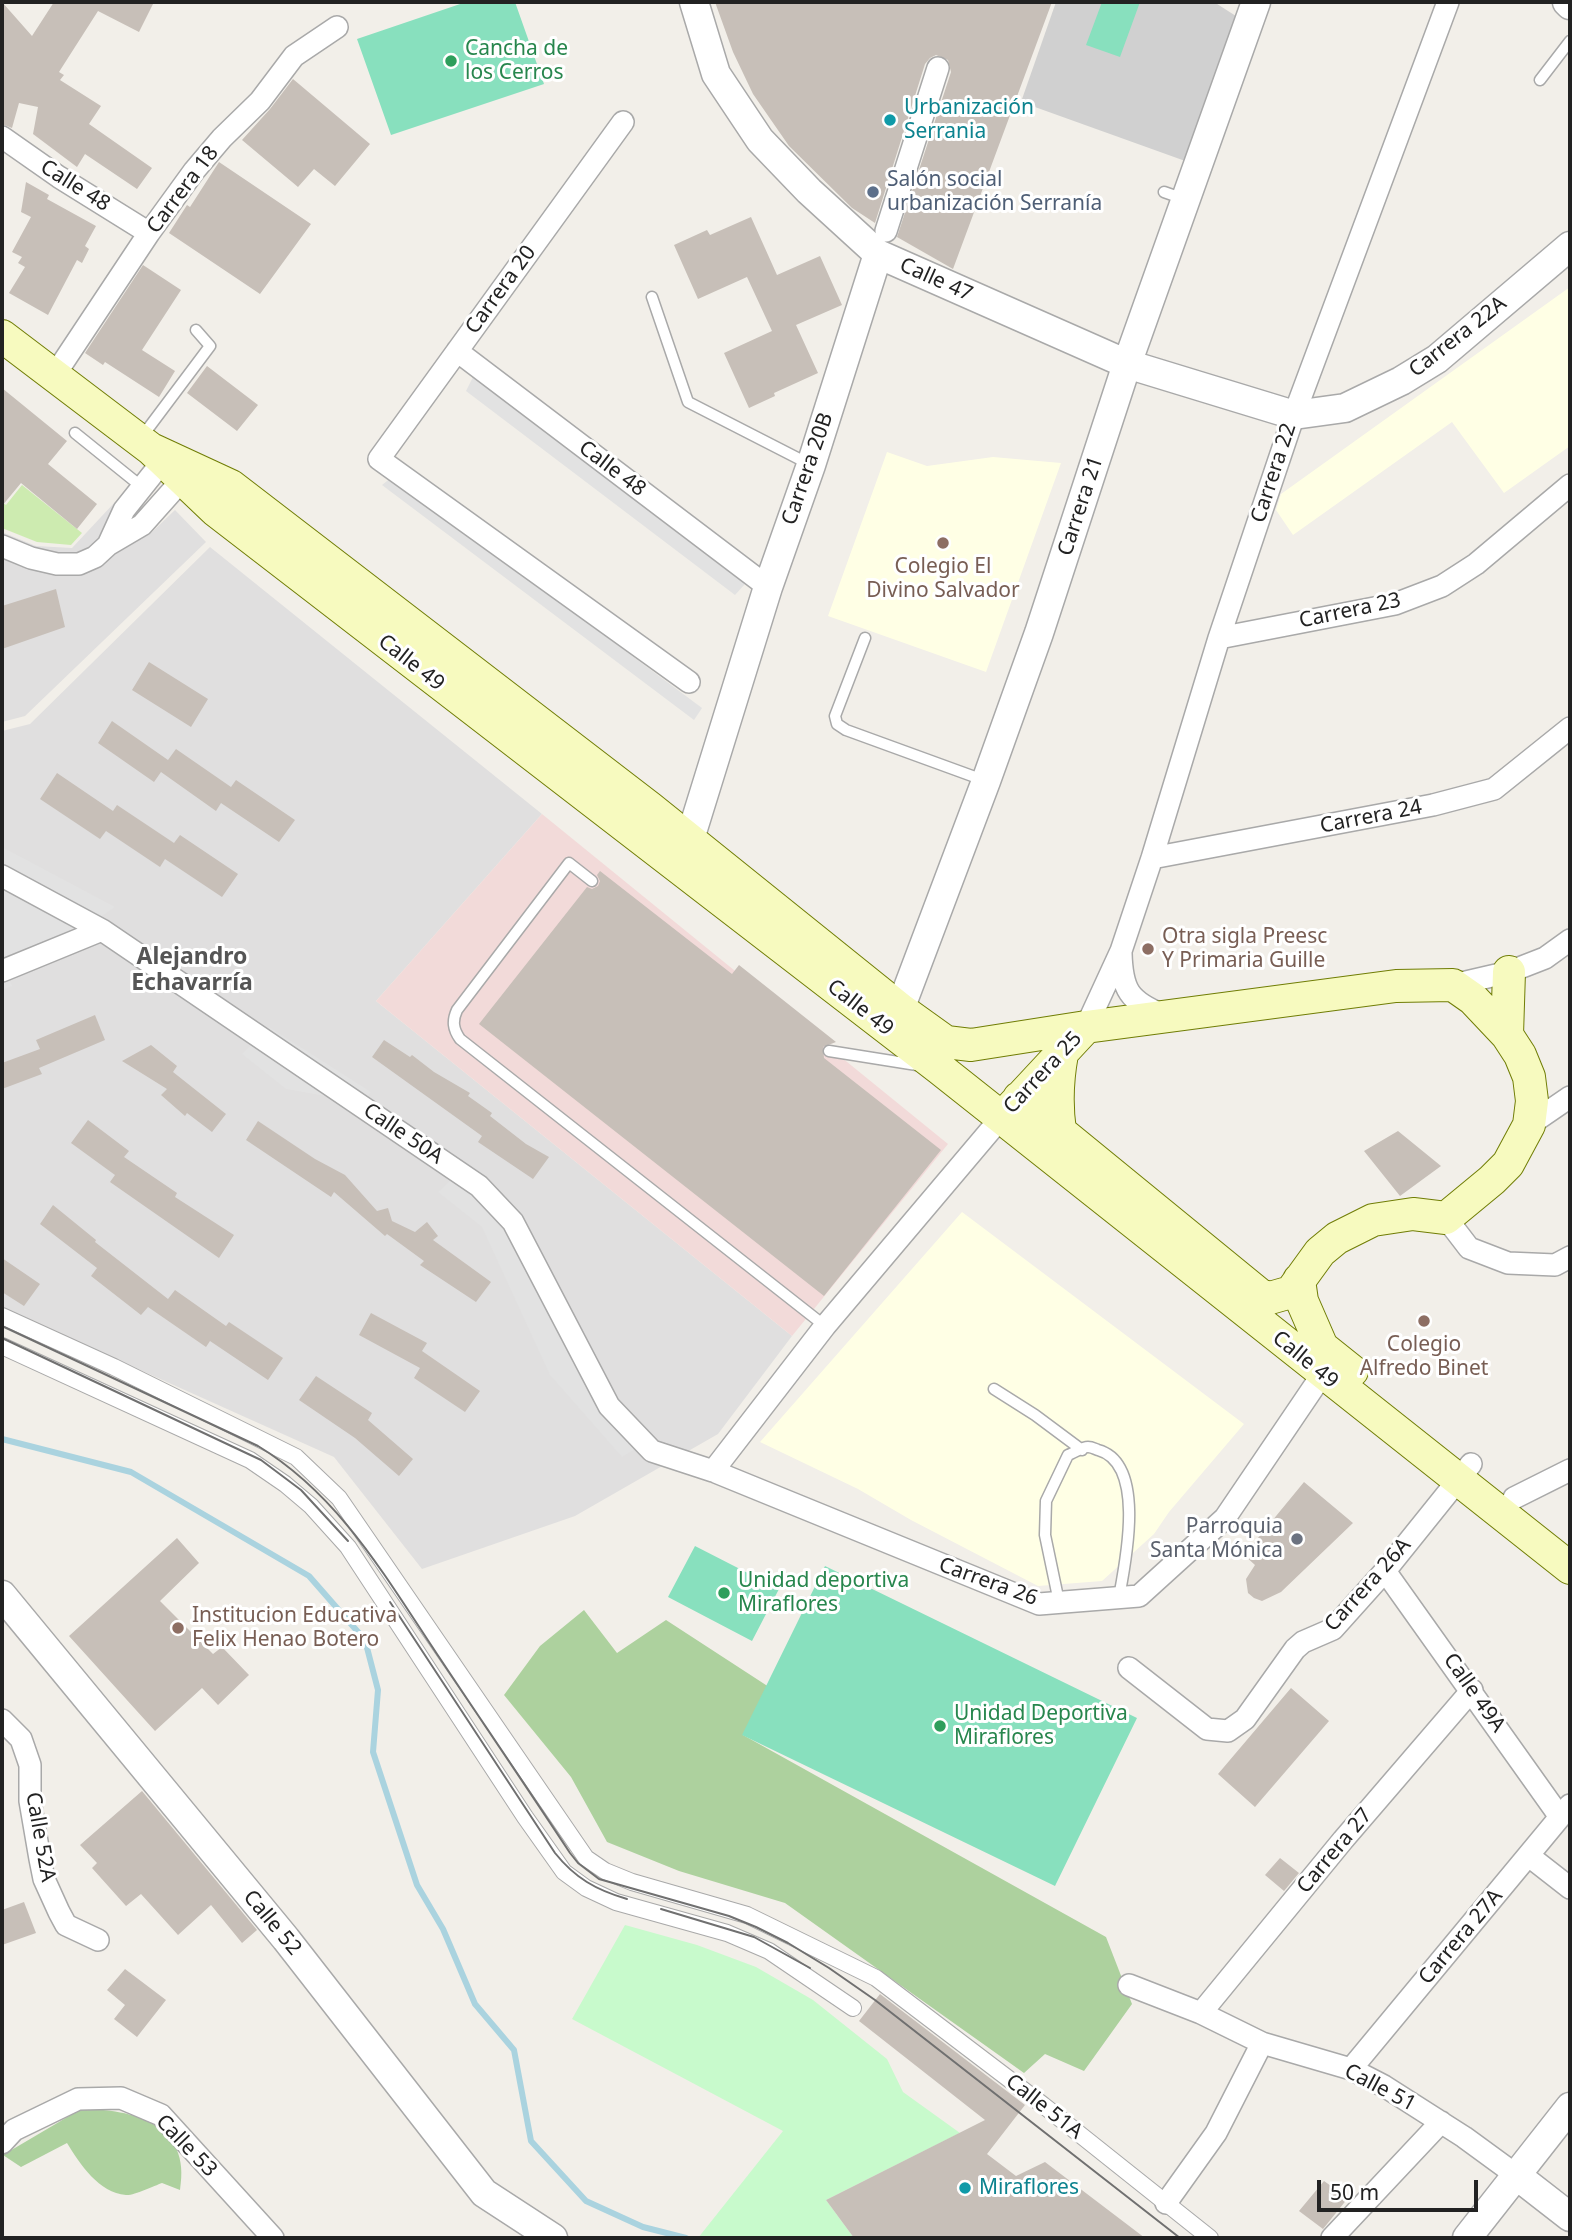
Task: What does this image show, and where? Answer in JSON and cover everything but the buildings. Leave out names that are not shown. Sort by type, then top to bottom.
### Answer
[{"type":"main road","name":"Calle 49","points":[[2,336],[166,459],[215,510],[321,593],[939,1068],[1010,1109],[1066,1136],[1261,1295],[1270,1298],[1291,1292],[1298,1280]]},
{"type":"main road","name":"Calle 49","points":[[166,459],[231,486],[689,838],[936,1037],[958,1045],[971,1045],[1086,1027]]},
{"type":"main road","points":[[321,593],[339,568]]},
{"type":"main road","points":[[1507,1034],[1509,972]]},
{"type":"main road","points":[[1298,1280],[1320,1252],[1337,1238],[1373,1220],[1413,1214],[1446,1218],[1507,1164],[1529,1125],[1532,1101],[1529,1077],[1520,1055],[1507,1034],[1473,999],[1453,985]]},
{"type":"main road","name":"Carrera 25","points":[[1010,1109],[1086,1027],[1396,986],[1453,985]]},
{"type":"main road","points":[[1062,1054],[1056,1106],[1066,1136]]},
{"type":"main road","name":"Calle 49","points":[[1010,1109],[1328,1366],[1464,1472],[1570,1568]]},
{"type":"main road","name":"Calle 49","points":[[1298,1280],[1306,1311],[1328,1366]]},
{"type":"main road","name":"Calle 49","points":[[1464,1472],[1514,1499],[1570,1543]]},
{"type":"street","name":"Calle 47","points":[[694,2],[716,74],[761,141],[809,191],[882,243],[1127,364],[1294,415]]},
{"type":"street","name":"Carrera 22","points":[[1086,1027],[1121,951],[1219,638],[1294,415],[1448,2]]},
{"type":"street","name":"Carrera 21","points":[[900,1009],[1039,634],[1127,364],[1175,196],[1249,5]]},
{"type":"street","name":"Carrera 18","points":[[54,376],[149,233],[194,171],[222,138],[260,101],[294,56],[337,27]]},
{"type":"street","name":"Carrera 20B","points":[[681,870],[768,587],[811,465],[938,68]]},
{"type":"street","name":"Carrera 20","points":[[624,122],[379,459],[689,682]]},
{"type":"street","name":"Calle 48","points":[[2,137],[59,177],[149,233]]},
{"type":"street","name":"Carrera 22A","points":[[1294,415],[1345,408],[1401,381],[1437,359],[1567,256]]},
{"type":"street","name":"Calle 48","points":[[457,351],[768,587]]},
{"type":"street","points":[[108,545],[124,510],[166,459]]},
{"type":"street","points":[[2,545],[30,558],[57,564],[79,564],[95,557],[108,545],[142,525],[166,459]]},
{"type":"street","name":"Carrera 23","points":[[1219,638],[1395,604],[1442,586],[1476,564],[1570,485]]},
{"type":"street","name":"Carrera 24","points":[[1152,859],[1433,805],[1494,789],[1570,728]]},
{"type":"street","name":"Calle 50A","points":[[3,876],[102,930],[479,1186],[513,1222],[609,1406],[652,1451],[713,1471]]},
{"type":"street","points":[[2,971],[102,930]]},
{"type":"street","name":"Carrera 25","points":[[1453,985],[1509,972],[1545,958],[1570,940]]},
{"type":"street","name":"Carrera 22","points":[[1121,951],[1123,982],[1128,992],[1144,1007],[1167,1016]]},
{"type":"street","points":[[1529,1125],[1570,1097]]},
{"type":"street","name":"Carrera 25","points":[[713,1471],[825,1326],[1010,1109]]},
{"type":"street","points":[[1446,1218],[1469,1248],[1508,1263],[1555,1265],[1570,1257]]},
{"type":"street","name":"Calle 51A","points":[[2,1316],[114,1367],[296,1457],[339,1498],[586,1858],[605,1871],[632,1882],[747,1915],[876,1978],[1032,2096],[1210,2238]]},
{"type":"street","points":[[2,1346],[250,1460],[311,1506],[348,1547],[518,1807],[564,1872],[586,1888],[616,1902],[727,1933],[769,1951],[853,2008]]},
{"type":"street","name":"Carrera 26","points":[[713,1471],[1039,1604],[1139,1596],[1226,1518],[1328,1366]]},
{"type":"street","points":[[1514,1499],[1570,1470]]},
{"type":"street","name":"Carrera 26A","points":[[1129,1668],[1207,1729],[1228,1731],[1245,1719],[1295,1649],[1303,1642],[1333,1629],[1385,1571],[1464,1472]]},
{"type":"street","name":"Calle 49A","points":[[1385,1571],[1565,1811]]},
{"type":"street","name":"Calle 52","points":[[2,1595],[286,1939],[484,2193],[553,2238]]},
{"type":"street","name":"Carrera 27","points":[[1200,2013],[1472,1690]]},
{"type":"street","name":"Calle 52A","points":[[2,1720],[21,1739],[30,1765],[30,1801],[44,1879],[66,1925],[98,1940]]},
{"type":"street","name":"Carrera 27A","points":[[1350,2068],[1565,1811]]},
{"type":"street","points":[[1528,1856],[1570,1888]]},
{"type":"street","name":"Calle 51","points":[[1129,1985],[1200,2013],[1262,2043],[1350,2068],[1441,2122],[1570,2217]]},
{"type":"street","points":[[1166,2203],[1216,2133],[1262,2043]]},
{"type":"street","name":"Calle 53","points":[[2,2143],[14,2130],[78,2099],[121,2098],[161,2115],[273,2238]]},
{"type":"street","points":[[1467,2238],[1570,2107]]},
{"type":"street","points":[[1332,2238],[1441,2122]]},
{"type":"lane","points":[[1541,80],[1570,41]]},
{"type":"lane","points":[[652,297],[688,402],[811,465]]},
{"type":"lane","points":[[166,459],[210,346],[196,330]]},
{"type":"lane","points":[[75,433],[142,487]]},
{"type":"lane","points":[[865,638],[835,716],[837,724],[846,730],[986,781]]},
{"type":"lane","points":[[592,881],[569,863],[457,1010],[454,1018],[456,1033],[460,1039],[825,1326]]},
{"type":"lane","points":[[828,1051],[939,1068]]},
{"type":"lane","points":[[994,1390],[1035,1415],[1082,1450]]},
{"type":"lane","points":[[1059,1602],[1045,1535],[1046,1501],[1068,1455],[1088,1447],[1111,1453],[1120,1465],[1128,1486],[1126,1559],[1119,1597]]},
{"type":"shaded area","points":[[1056,2],[1214,2],[1239,18],[1188,162],[1021,102]]},
{"type":"shaded area","points":[[1570,287],[1570,446],[1504,493],[1452,422],[1293,535],[1276,510],[1281,494]]},
{"type":"shaded area","points":[[473,377],[745,584],[735,595],[466,391]]},
{"type":"shaded area","points":[[887,452],[927,466],[993,457],[1061,463],[986,672],[828,616]]},
{"type":"shaded area","points":[[392,477],[702,708],[694,720],[382,485]]},
{"type":"shaded area","points":[[115,502],[151,533],[175,510],[206,542],[25,716],[2,722],[2,532],[36,546],[72,548]]},
{"type":"shaded area","points":[[210,547],[542,814],[376,1001],[792,1336],[718,1434],[575,1516],[422,1569],[334,1457],[2,1308],[2,731],[30,724]]},
{"type":"shaded area","points":[[542,814],[948,1144],[792,1336],[376,1001]]},
{"type":"shaded area","points":[[2,847],[115,907],[66,940],[3,964],[12,986],[2,990]]},
{"type":"shaded area","points":[[269,1027],[371,1092],[363,1103],[286,1089],[242,1054]]},
{"type":"shaded area","points":[[454,1177],[504,1227],[637,1448],[622,1457],[550,1375],[482,1227],[438,1192]]},
{"type":"shaded area","points":[[962,1212],[1244,1424],[1169,1512],[1154,1534],[1102,1581],[1038,1586],[911,1520],[858,1489],[760,1442]]},
{"type":"green space","name":"Cancha de los Cerros","points":[[466,2],[515,2],[544,84],[391,135],[357,39]]},
{"type":"green space","points":[[1102,2],[1140,2],[1120,57],[1086,45]]},
{"type":"green space","points":[[22,485],[82,533],[71,545],[37,542],[2,528],[2,502],[6,505]]},
{"type":"green space","name":"Unidad deportiva Miraflores","points":[[695,1546],[779,1589],[752,1641],[668,1597]]},
{"type":"green space","name":"Unidad Deportiva Miraflores","points":[[825,1566],[1137,1718],[1055,1886],[742,1735]]},
{"type":"green space","points":[[584,1610],[617,1653],[666,1620],[769,1687],[743,1735],[1106,1937],[1132,2004],[1084,2071],[1045,2054],[1024,2073],[785,1903],[679,1871],[607,1842],[571,1777],[504,1695],[540,1646]]},
{"type":"green space","points":[[625,1925],[697,1945],[756,1967],[813,2000],[887,2059],[903,2092],[960,2133],[826,2200],[854,2238],[698,2238],[783,2131],[572,2019]]},
{"type":"green space","points":[[81,2109],[120,2112],[138,2117],[168,2135],[177,2150],[181,2168],[180,2190],[162,2183],[133,2194],[116,2193],[91,2176],[67,2143],[21,2167],[3,2155]]},
{"type":"waterway","points":[[2,1439],[131,1472],[309,1576],[365,1640],[378,1690],[373,1752],[417,1885],[443,1929],[475,2004],[514,2050],[531,2141],[586,2201],[643,2227],[686,2238]]},
{"type":"tram line","points":[[2,1326],[258,1446],[313,1488],[337,1513],[379,1567],[578,1863],[599,1879],[729,1916],[756,1927],[829,1968],[875,2000],[1180,2238]]},
{"type":"tram line","points":[[2,1338],[261,1460],[301,1490],[348,1541]]},
{"type":"tram line","points":[[390,1602],[555,1853],[587,1882],[605,1892],[627,1899]]},
{"type":"tram line","points":[[661,1909],[754,1937],[810,1968]]},
{"type":"place","name":"Cancha de los Cerros","points":[[451,61]]},
{"type":"place","name":"Urbanización Serrania","points":[[890,120]]},
{"type":"place","name":"Salón social urbanización Serranía","points":[[873,192]]},
{"type":"place","name":"Colegio El Divino Salvador","points":[[943,543]]},
{"type":"place","name":"Otra sigla Preesc Y Primaria Guille","points":[[1148,949]]},
{"type":"place","name":"Colegio Alfredo Binet","points":[[1424,1321]]},
{"type":"place","name":"Parroquia Santa Mónica","points":[[1297,1539]]},
{"type":"place","name":"Unidad deportiva Miraflores","points":[[724,1593]]},
{"type":"place","name":"Institucion Educativa Felix Henao Botero","points":[[178,1628]]},
{"type":"place","name":"Unidad Deportiva Miraflores","points":[[940,1726]]},
{"type":"place","name":"Miraflores","points":[[965,2188]]},
{"type":"district","name":"Alejandro Echavarría","points":[[192,970]]}]
